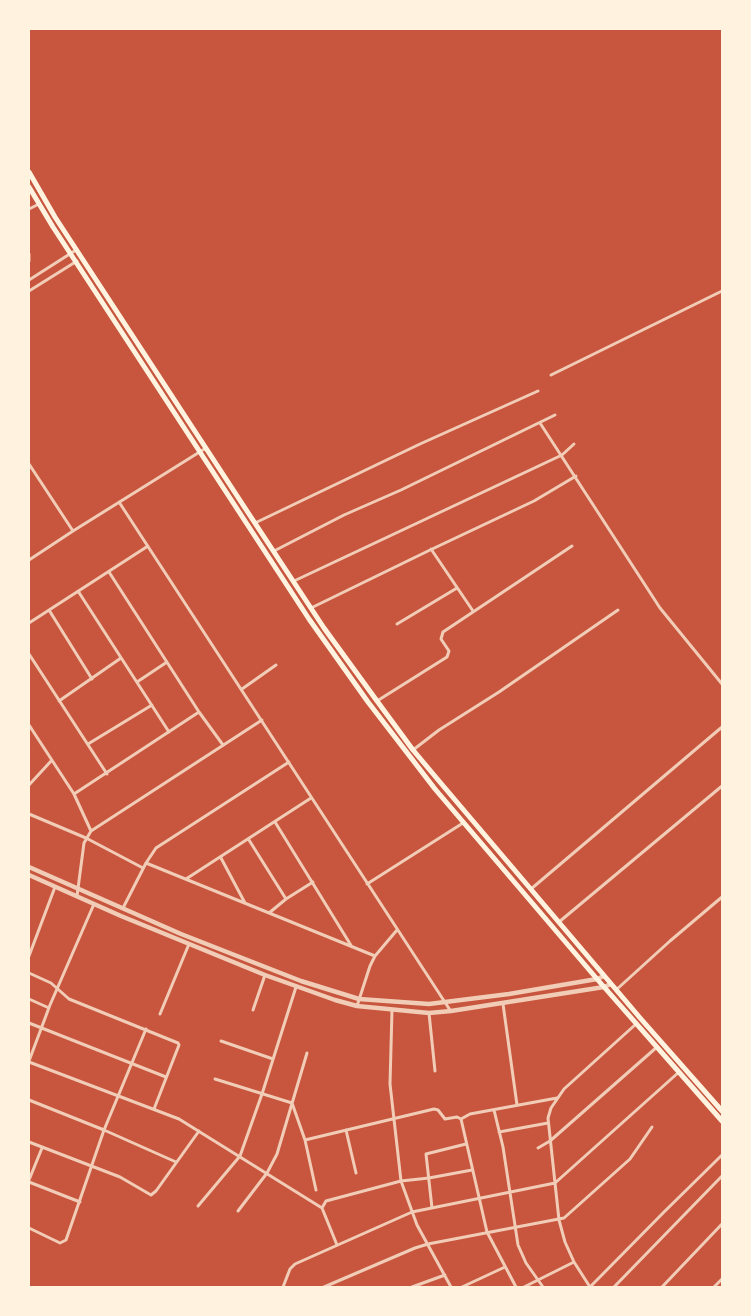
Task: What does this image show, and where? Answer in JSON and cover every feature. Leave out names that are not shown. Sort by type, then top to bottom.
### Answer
[{"type":"main road","points":[[29,172],[76,250],[311,609],[413,750],[604,976],[722,1111]]},
{"type":"main road","points":[[29,187],[70,254],[324,642],[418,769],[597,979],[722,1121]]},
{"type":"street","points":[[29,209],[39,204]]},
{"type":"street","points":[[29,280],[76,250]]},
{"type":"street","points":[[29,254],[29,261]]},
{"type":"street","points":[[29,291],[82,258]]},
{"type":"street","points":[[551,375],[722,291]]},
{"type":"street","points":[[255,524],[420,444],[538,391]]},
{"type":"street","points":[[274,552],[344,515],[555,415]]},
{"type":"street","points":[[540,423],[660,608],[722,684]]},
{"type":"street","points":[[293,581],[562,455],[574,444]]},
{"type":"street","points":[[29,560],[206,448]]},
{"type":"street","points":[[29,464],[73,531]]},
{"type":"street","points":[[311,609],[431,549],[534,501],[576,476]]},
{"type":"street","points":[[119,502],[451,1011]]},
{"type":"street","points":[[29,623],[148,546]]},
{"type":"street","points":[[377,701],[447,657],[449,651],[442,639],[443,632],[572,546]]},
{"type":"street","points":[[431,549],[473,611]]},
{"type":"street","points":[[109,572],[199,712],[223,745]]},
{"type":"street","points":[[397,624],[457,588]]},
{"type":"street","points":[[78,592],[169,732]]},
{"type":"street","points":[[49,610],[92,679]]},
{"type":"street","points":[[413,750],[439,730],[499,692],[618,610]]},
{"type":"street","points":[[29,654],[107,774]]},
{"type":"street","points":[[59,701],[121,658]]},
{"type":"street","points":[[137,682],[167,662]]},
{"type":"street","points":[[242,689],[276,665]]},
{"type":"street","points":[[88,744],[152,704]]},
{"type":"street","points":[[74,794],[199,712]]},
{"type":"street","points":[[76,896],[84,843],[91,831],[262,720]]},
{"type":"street","points":[[29,725],[30,731],[74,794],[91,831]]},
{"type":"street","points":[[531,889],[722,727]]},
{"type":"street","points":[[29,785],[52,760]]},
{"type":"street","points":[[123,908],[143,868],[156,848],[289,762]]},
{"type":"street","points":[[559,923],[722,786]]},
{"type":"street","points":[[186,879],[249,840],[311,798]]},
{"type":"street","points":[[29,814],[86,838],[143,868]]},
{"type":"street","points":[[275,822],[352,947]]},
{"type":"street","points":[[367,884],[464,822]]},
{"type":"street","points":[[249,840],[286,900]]},
{"type":"street","points":[[221,858],[245,903]]},
{"type":"street","points":[[146,864],[375,956]]},
{"type":"street","points":[[29,867],[181,934],[301,981],[359,999],[418,1004],[444,1002],[509,994],[597,979],[604,976]]},
{"type":"street","points":[[29,875],[265,975],[357,1006],[429,1013],[503,1004],[604,987],[611,984]]},
{"type":"street","points":[[269,913],[313,882]]},
{"type":"street","points":[[29,956],[56,886]]},
{"type":"street","points":[[616,990],[722,897]]},
{"type":"street","points":[[94,904],[49,1008],[29,1062],[179,1119],[322,1208],[336,1245]]},
{"type":"street","points":[[357,1006],[375,956],[397,930]]},
{"type":"street","points":[[160,1014],[189,944]]},
{"type":"street","points":[[29,973],[47,981],[69,999],[178,1043],[179,1045],[154,1110]]},
{"type":"street","points":[[253,1010],[265,975]]},
{"type":"street","points":[[198,1206],[240,1156],[296,987]]},
{"type":"street","points":[[29,1000],[49,1008]]},
{"type":"street","points":[[503,1004],[517,1105]]},
{"type":"street","points":[[392,1010],[390,1067],[393,1119],[401,1181],[412,1212],[451,1287]]},
{"type":"street","points":[[429,1013],[436,1071]]},
{"type":"street","points":[[29,1022],[166,1077]]},
{"type":"street","points":[[636,1024],[573,1080],[551,1108],[548,1118],[559,1220],[565,1242],[574,1262],[590,1287],[722,1155]]},
{"type":"street","points":[[29,1228],[60,1243],[64,1242],[69,1234],[104,1130],[120,1096],[146,1030]]},
{"type":"street","points":[[221,1041],[273,1059]]},
{"type":"street","points":[[538,1148],[550,1141],[657,1047]]},
{"type":"street","points":[[238,1211],[267,1173],[277,1154],[307,1053]]},
{"type":"street","points":[[283,1287],[290,1269],[295,1264],[412,1212],[555,1184],[678,1072]]},
{"type":"street","points":[[215,1079],[292,1103]]},
{"type":"street","points":[[305,1140],[434,1109],[438,1110],[445,1119],[457,1117],[461,1119],[470,1114],[558,1098]]},
{"type":"street","points":[[29,1100],[104,1130],[176,1162]]},
{"type":"street","points":[[292,1103],[305,1140],[316,1190]]},
{"type":"street","points":[[494,1110],[510,1192],[514,1227],[522,1255],[543,1287]]},
{"type":"street","points":[[461,1119],[487,1232],[516,1287]]},
{"type":"street","points":[[499,1132],[548,1124]]},
{"type":"street","points":[[324,1287],[428,1244],[559,1220],[569,1215],[630,1159],[652,1127]]},
{"type":"street","points":[[346,1130],[356,1173]]},
{"type":"street","points":[[29,1142],[120,1177],[151,1195],[156,1191],[199,1131]]},
{"type":"street","points":[[432,1208],[426,1154],[466,1144]]},
{"type":"street","points":[[42,1148],[29,1181],[80,1202]]},
{"type":"street","points":[[322,1208],[326,1201],[333,1198],[401,1181],[472,1170]]},
{"type":"street","points":[[614,1287],[722,1176]]},
{"type":"street","points":[[662,1287],[722,1224]]},
{"type":"street","points":[[524,1287],[574,1262]]},
{"type":"street","points":[[462,1287],[505,1267]]},
{"type":"street","points":[[412,1287],[445,1275]]},
{"type":"street","points":[[714,1287],[722,1279]]}]
